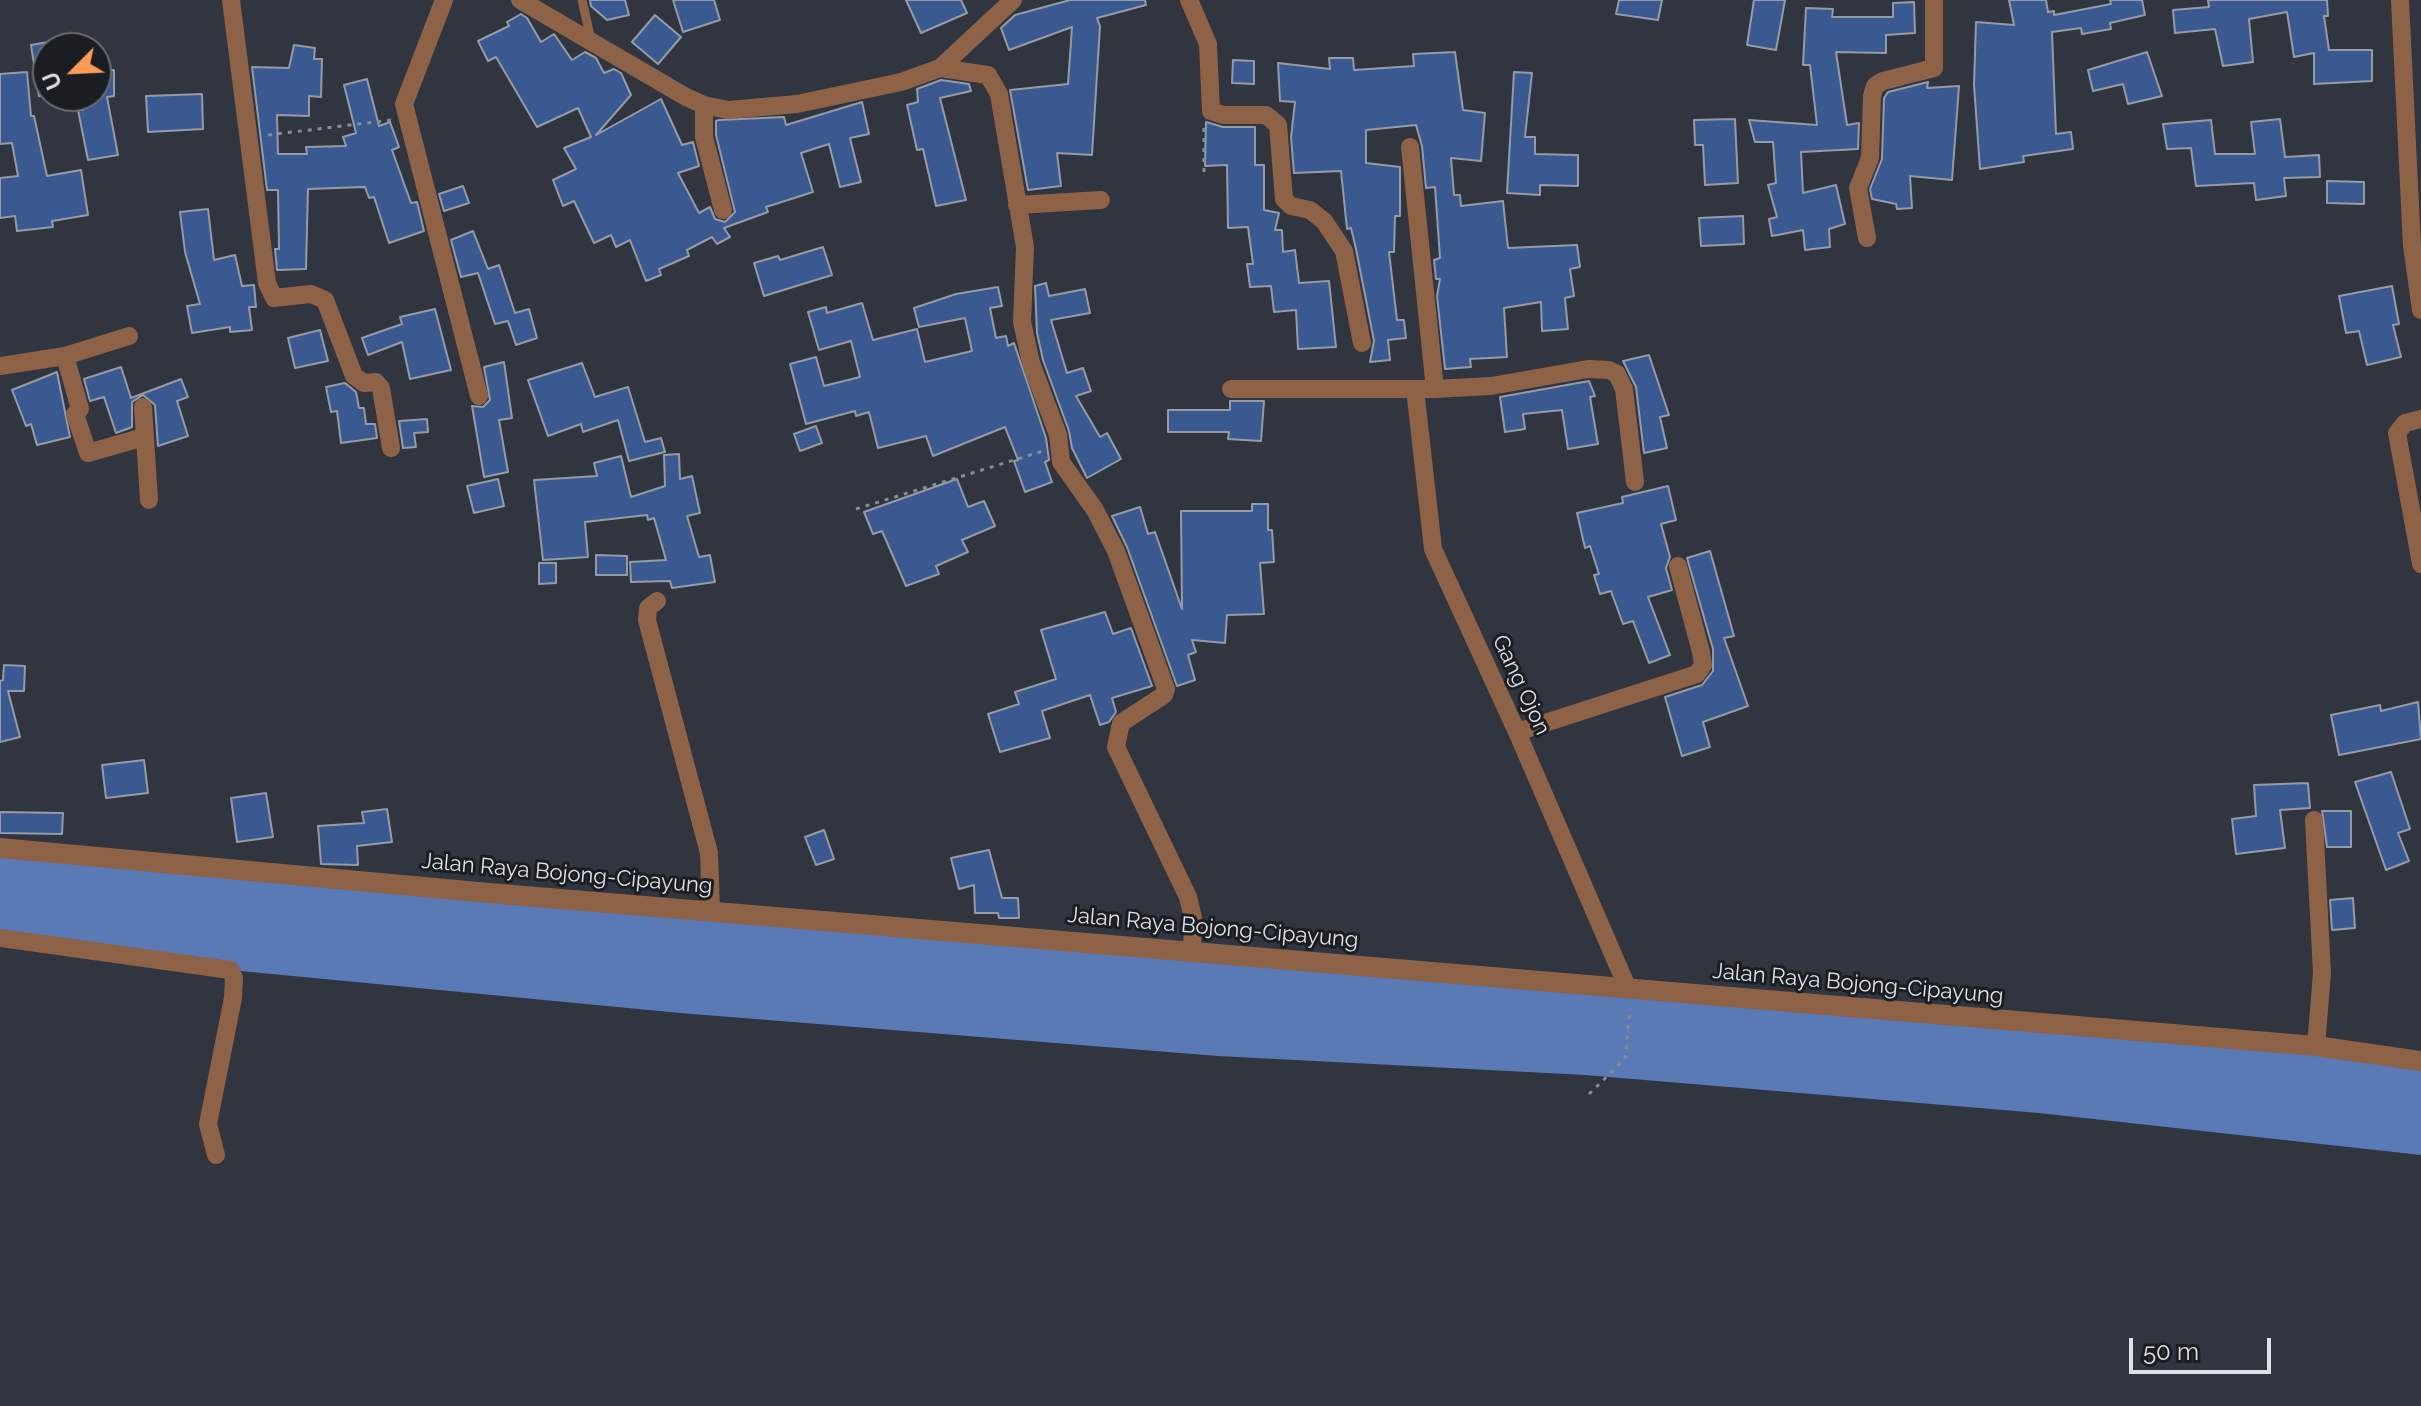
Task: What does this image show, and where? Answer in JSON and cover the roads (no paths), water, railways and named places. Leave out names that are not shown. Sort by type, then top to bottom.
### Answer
[{"type":"street","points":[[231,0],[270,291],[274,298],[311,294],[325,300],[354,376],[358,381],[379,384],[391,448]]},
{"type":"street","points":[[444,0],[408,89],[405,117],[479,396]]},
{"type":"street","points":[[520,0],[704,105],[753,110],[797,104],[901,82],[940,68],[975,70],[988,75],[996,85],[1025,247],[1021,305],[1025,340],[1036,380],[1058,435],[1061,462],[1095,510],[1116,551],[1166,689],[1164,695],[1121,723],[1116,747],[1188,897],[1193,918],[1192,951]]},
{"type":"street","points":[[940,68],[1013,0]]},
{"type":"street","points":[[1189,0],[1208,44],[1211,111],[1223,115],[1266,115],[1278,125],[1284,199],[1291,206],[1310,210],[1324,221],[1344,251],[1362,343]]},
{"type":"street","points":[[1867,238],[1858,188],[1870,154],[1872,96],[1875,86],[1883,81],[1934,68],[1934,0]]},
{"type":"street","points":[[2400,0],[2414,120],[2412,246],[2421,310]]},
{"type":"street","points":[[704,105],[704,137],[723,210]]},
{"type":"street","points":[[1410,147],[1435,389]]},
{"type":"street","points":[[1017,205],[1101,200]]},
{"type":"street","points":[[0,366],[65,356],[129,336]]},
{"type":"street","points":[[65,356],[80,409],[75,414],[88,453],[144,437]]},
{"type":"street","points":[[1231,389],[1435,389],[1491,386],[1588,369],[1609,370],[1617,374],[1624,389],[1635,482]]},
{"type":"street","name":"Gang Ojon","points":[[1415,389],[1433,549],[1517,732],[1628,989]]},
{"type":"street","points":[[143,407],[149,500]]},
{"type":"street","points":[[2421,419],[2405,423],[2397,433],[2421,564]]},
{"type":"street","points":[[1517,732],[1697,674],[1703,665],[1701,652],[1678,566]]},
{"type":"street","points":[[657,601],[648,608],[647,620],[709,853],[711,910]]},
{"type":"street","points":[[2314,820],[2322,973],[2316,1046]]},
{"type":"street","name":"Jalan Raya Bojong-Cipayung","points":[[0,848],[489,893],[2316,1046],[2421,1061]]},
{"type":"street","points":[[0,938],[230,970],[234,978],[233,998],[208,1124],[216,1155]]},
{"type":"lane","points":[[582,0],[591,42]]},
{"type":"water","points":[[0,847],[2421,1061],[2421,1155],[2039,1113],[1585,1075],[1218,1056],[680,1013],[230,970],[0,938]]}]
